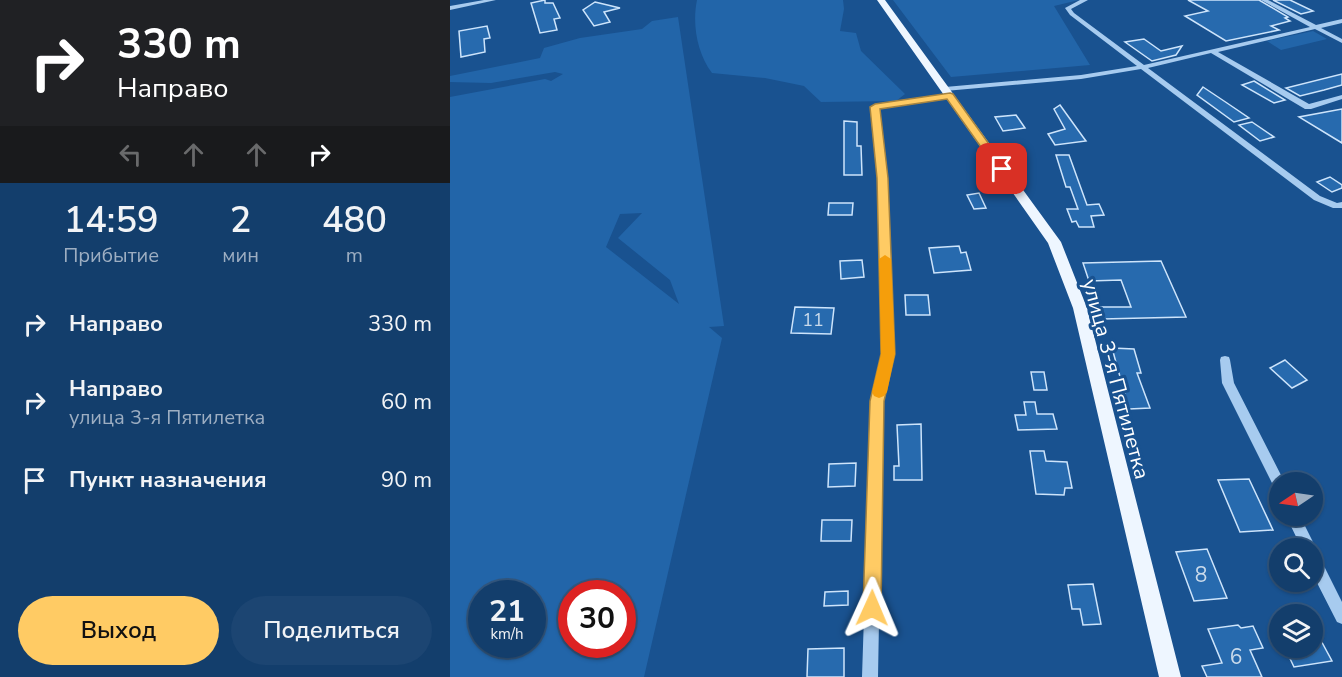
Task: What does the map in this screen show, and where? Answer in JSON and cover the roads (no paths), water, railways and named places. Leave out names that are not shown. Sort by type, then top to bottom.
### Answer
[{"type":"main road","name":"улица 3-я Пятилетка","points":[[881,0],[1054,242],[1080,308],[1170,677]]},
{"type":"street","points":[[450,8],[493,0]]},
{"type":"street","points":[[1085,0],[1068,8],[1072,14],[1317,198],[1336,206],[1342,205]]},
{"type":"street","points":[[1264,0],[1342,41]]},
{"type":"street","points":[[870,677],[877,401],[888,354],[883,178],[875,107],[947,93],[1143,67],[1342,21]]},
{"type":"street","points":[[1212,51],[1308,107],[1342,97]]},
{"type":"street","points":[[1225,360],[1228,382],[1273,472]]},
{"type":"street","points":[[1323,579],[1342,617]]}]
